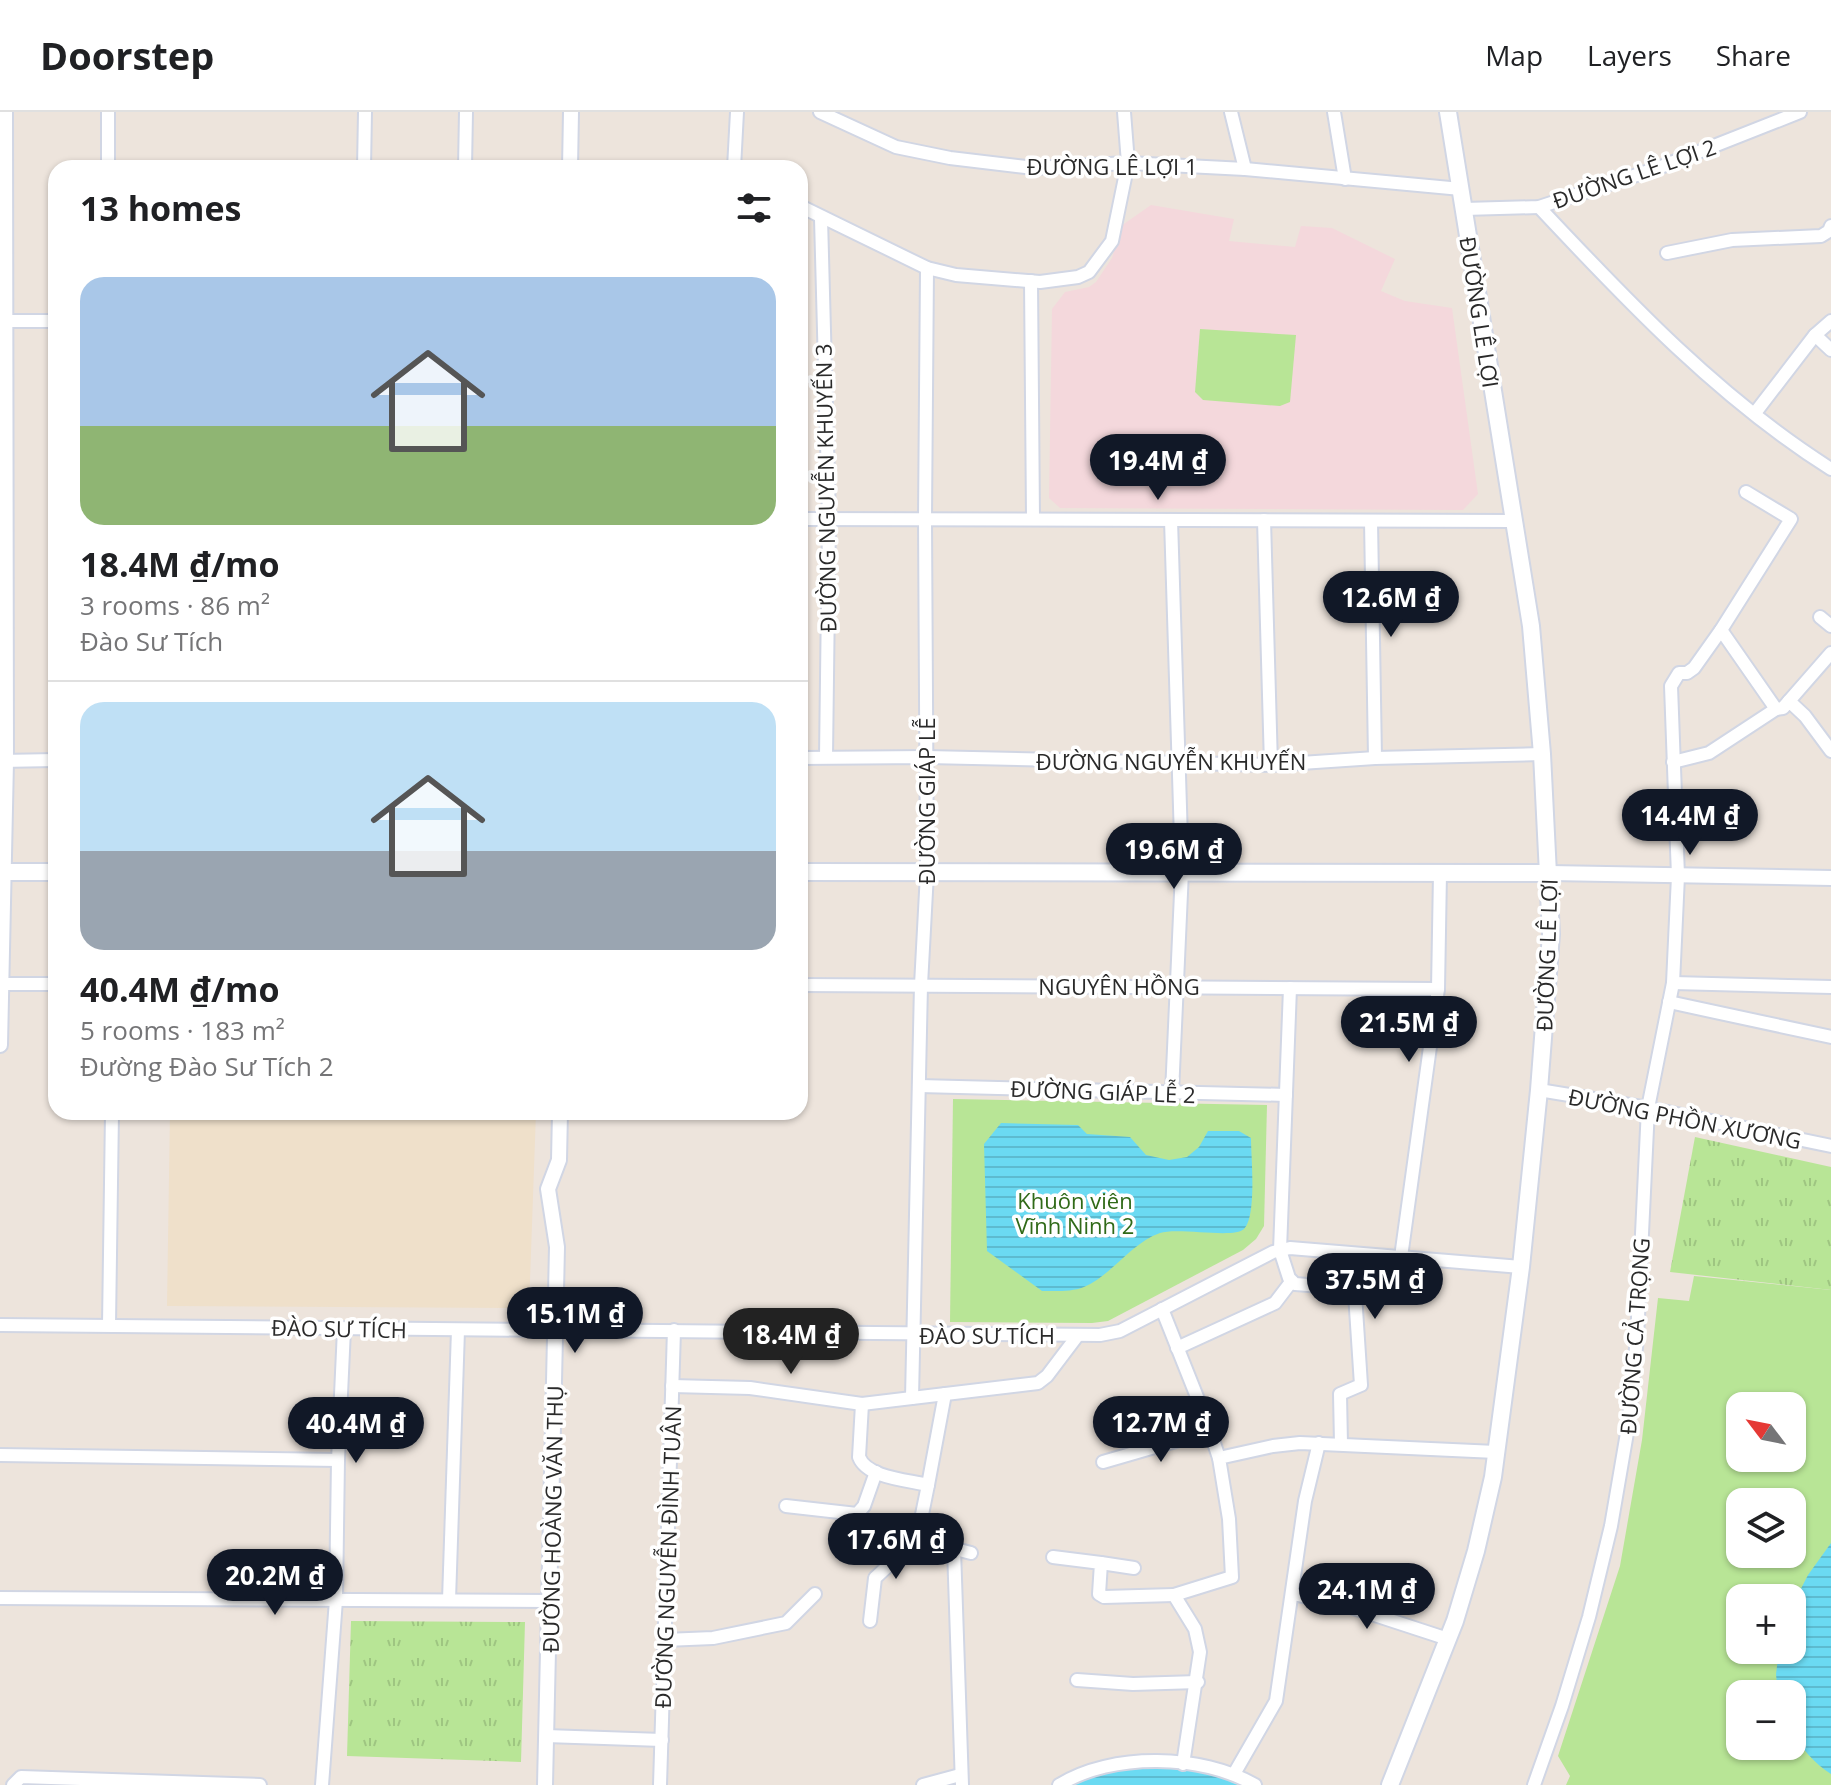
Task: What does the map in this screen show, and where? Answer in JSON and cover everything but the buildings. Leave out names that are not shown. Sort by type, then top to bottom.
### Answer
[{"type":"main road","name":"ĐƯỜNG LÊ LỢI","points":[[1390,1785],[1448,1639],[1476,1551],[1496,1452],[1521,1267],[1551,934],[1542,754],[1531,626],[1448,112]]},
{"type":"main road","points":[[2,872],[48,872]]},
{"type":"main road","points":[[808,872],[1549,873]]},
{"type":"street","points":[[0,1045],[5,112]]},
{"type":"street","points":[[108,112],[108,160]]},
{"type":"street","points":[[364,160],[365,112]]},
{"type":"street","points":[[465,160],[466,112]]},
{"type":"street","points":[[570,160],[571,112]]},
{"type":"street","points":[[734,160],[737,112]]},
{"type":"street","name":"ĐƯỜNG LÊ LỢI 1","points":[[820,112],[896,147],[950,158],[1034,168],[1128,163],[1245,169],[1461,189]]},
{"type":"street","points":[[808,211],[927,268],[956,275],[1031,281],[1078,277],[1089,272],[1112,241],[1128,163],[1124,112]]},
{"type":"street","points":[[1231,112],[1245,169]]},
{"type":"street","points":[[1334,112],[1345,179]]},
{"type":"street","name":"ĐƯỜNG LÊ LỢI 2","points":[[1464,209],[1539,207],[1658,168],[1800,112]]},
{"type":"street","points":[[1539,207],[1663,335],[1755,413],[1831,469]]},
{"type":"street","name":"ĐƯỜNG NGUYỄN KHUYẾN 3","points":[[821,218],[829,519],[826,757]]},
{"type":"street","points":[[1667,253],[1732,240],[1821,236],[1831,226]]},
{"type":"street","name":"ĐƯỜNG GIÁP LỄ","points":[[912,1398],[921,985],[927,873],[927,268]]},
{"type":"street","points":[[1031,281],[1033,519]]},
{"type":"street","points":[[3,321],[48,321]]},
{"type":"street","points":[[1755,413],[1815,335],[1831,321]]},
{"type":"street","points":[[1815,335],[1831,350]]},
{"type":"street","points":[[1746,492],[1791,519],[1721,630],[1776,709]]},
{"type":"street","points":[[808,519],[1515,521]]},
{"type":"street","points":[[1171,520],[1182,871],[1172,1093]]},
{"type":"street","points":[[1264,520],[1271,765]]},
{"type":"street","points":[[1371,521],[1375,758]]},
{"type":"street","points":[[1820,617],[1831,626]]},
{"type":"street","name":"ĐƯỜNG CẢ TRỌNG","points":[[1534,1785],[1589,1617],[1623,1463],[1637,1338],[1648,1108],[1673,983],[1678,876],[1670,699],[1674,677],[1694,668],[1721,630]]},
{"type":"street","points":[[1673,762],[1709,753],[1776,709],[1783,708],[1831,653]]},
{"type":"street","points":[[1789,701],[1805,716],[1831,751]]},
{"type":"street","name":"ĐƯỜNG NGUYỄN KHUYẾN","points":[[808,758],[927,757],[1271,765],[1375,758],[1542,754]]},
{"type":"street","points":[[3,761],[48,760]]},
{"type":"street","points":[[1401,1257],[1438,989],[1440,873]]},
{"type":"street","points":[[1549,873],[1831,878]]},
{"type":"street","points":[[1673,983],[1831,987]]},
{"type":"street","points":[[2,984],[48,984]]},
{"type":"street","name":"NGUYÊN HỒNG","points":[[808,985],[1438,989]]},
{"type":"street","points":[[1290,988],[1280,1250],[1291,1282]]},
{"type":"street","points":[[1669,1002],[1831,1037]]},
{"type":"street","name":"ĐƯỜNG GIÁP LỄ 2","points":[[919,1086],[1286,1095]]},
{"type":"street","name":"ĐƯỜNG PHỒN XƯƠNG","points":[[1539,1090],[1648,1108],[1831,1146]]},
{"type":"street","points":[[109,1325],[112,1120]]},
{"type":"street","name":"ĐƯỜNG HOÀNG VĂN THỤ","points":[[545,1785],[557,1247],[548,1189],[559,1160],[560,1120]]},
{"type":"street","name":"ĐÀO SƯ TÍCH","points":[[0,1325],[1078,1335],[1112,1333],[1280,1250],[1290,1248],[1521,1267]]},
{"type":"street","points":[[1177,1348],[1275,1303],[1291,1282]]},
{"type":"street","points":[[1291,1282],[1348,1288],[1355,1294],[1361,1385],[1340,1394],[1341,1444]]},
{"type":"street","points":[[1101,1563],[1100,1596],[1174,1595],[1232,1577],[1229,1519],[1219,1458],[1162,1309]]},
{"type":"street","points":[[322,1785],[336,1600],[344,1329]]},
{"type":"street","points":[[449,1600],[458,1330]]},
{"type":"street","name":"ĐƯỜNG NGUYỄN ĐÌNH TUÂN","points":[[660,1785],[674,1330]]},
{"type":"street","points":[[672,1386],[750,1388],[862,1404],[1038,1383],[1047,1376],[1078,1335]]},
{"type":"street","points":[[870,1621],[875,1578],[917,1539],[945,1394]]},
{"type":"street","points":[[862,1404],[859,1457],[867,1469],[928,1485]]},
{"type":"street","points":[[1115,1436],[1147,1431],[1155,1447]]},
{"type":"street","points":[[1103,1462],[1210,1431]]},
{"type":"street","points":[[1219,1458],[1285,1444],[1319,1443],[1496,1452]]},
{"type":"street","points":[[1234,1774],[1276,1701],[1305,1501],[1319,1443]]},
{"type":"street","points":[[0,1455],[338,1460]]},
{"type":"street","points":[[786,1506],[857,1514],[864,1506],[876,1472]]},
{"type":"street","points":[[917,1539],[971,1553]]},
{"type":"street","points":[[923,1785],[961,1780],[954,1549]]},
{"type":"street","points":[[1053,1557],[1134,1568]]},
{"type":"street","points":[[665,1640],[713,1638],[786,1623],[815,1594]]},
{"type":"street","points":[[1293,1594],[1344,1605],[1448,1639]]},
{"type":"street","points":[[1174,1595],[1197,1635],[1200,1652],[1198,1682],[1183,1764]]},
{"type":"street","points":[[0,1598],[550,1601]]},
{"type":"street","points":[[1077,1680],[1133,1684],[1198,1682]]},
{"type":"street","points":[[546,1736],[662,1740]]},
{"type":"street","points":[[1059,1785],[1087,1770],[1160,1761],[1208,1766],[1255,1785]]},
{"type":"street","points":[[13,1785],[21,1777],[260,1785]]},
{"type":"shaded area","points":[[1151,205],[1234,219],[1229,241],[1295,247],[1301,226],[1332,228],[1395,259],[1381,291],[1405,301],[1452,308],[1478,494],[1463,510],[1060,508],[1049,498],[1052,309],[1065,292],[1089,287],[1096,282],[1112,258],[1121,226]]},
{"type":"shaded area","points":[[170,1120],[536,1120],[529,1308],[167,1306]]},
{"type":"green space","points":[[1200,329],[1296,335],[1290,402],[1280,406],[1203,400],[1195,392]]},
{"type":"green space","name":"Khuôn viên Vĩnh Ninh 2","points":[[953,1099],[1267,1105],[1264,1226],[1256,1239],[1243,1250],[1108,1321],[950,1322]]},
{"type":"green space","points":[[1695,1137],[1831,1167],[1831,1290],[1670,1272]]},
{"type":"green space","points":[[1694,1276],[1831,1290],[1831,1785],[1566,1785],[1570,1776],[1558,1756],[1620,1566],[1642,1440],[1658,1298],[1689,1301]]},
{"type":"green space","points":[[351,1621],[525,1622],[521,1762],[347,1756]]},
{"type":"water","points":[[1001,1123],[1078,1125],[1087,1134],[1130,1137],[1146,1155],[1169,1160],[1187,1157],[1199,1147],[1208,1131],[1239,1131],[1251,1138],[1252,1200],[1248,1222],[1238,1232],[1160,1233],[1140,1244],[1084,1287],[1042,1291],[987,1251],[984,1144]]},
{"type":"water","points":[[1831,1543],[1831,1774],[1806,1751],[1806,1680],[1777,1680],[1777,1664],[1806,1664],[1806,1584],[1803,1584]]},
{"type":"water","points":[[1151,1766],[1197,1771],[1241,1785],[1068,1785],[1094,1772]]}]
